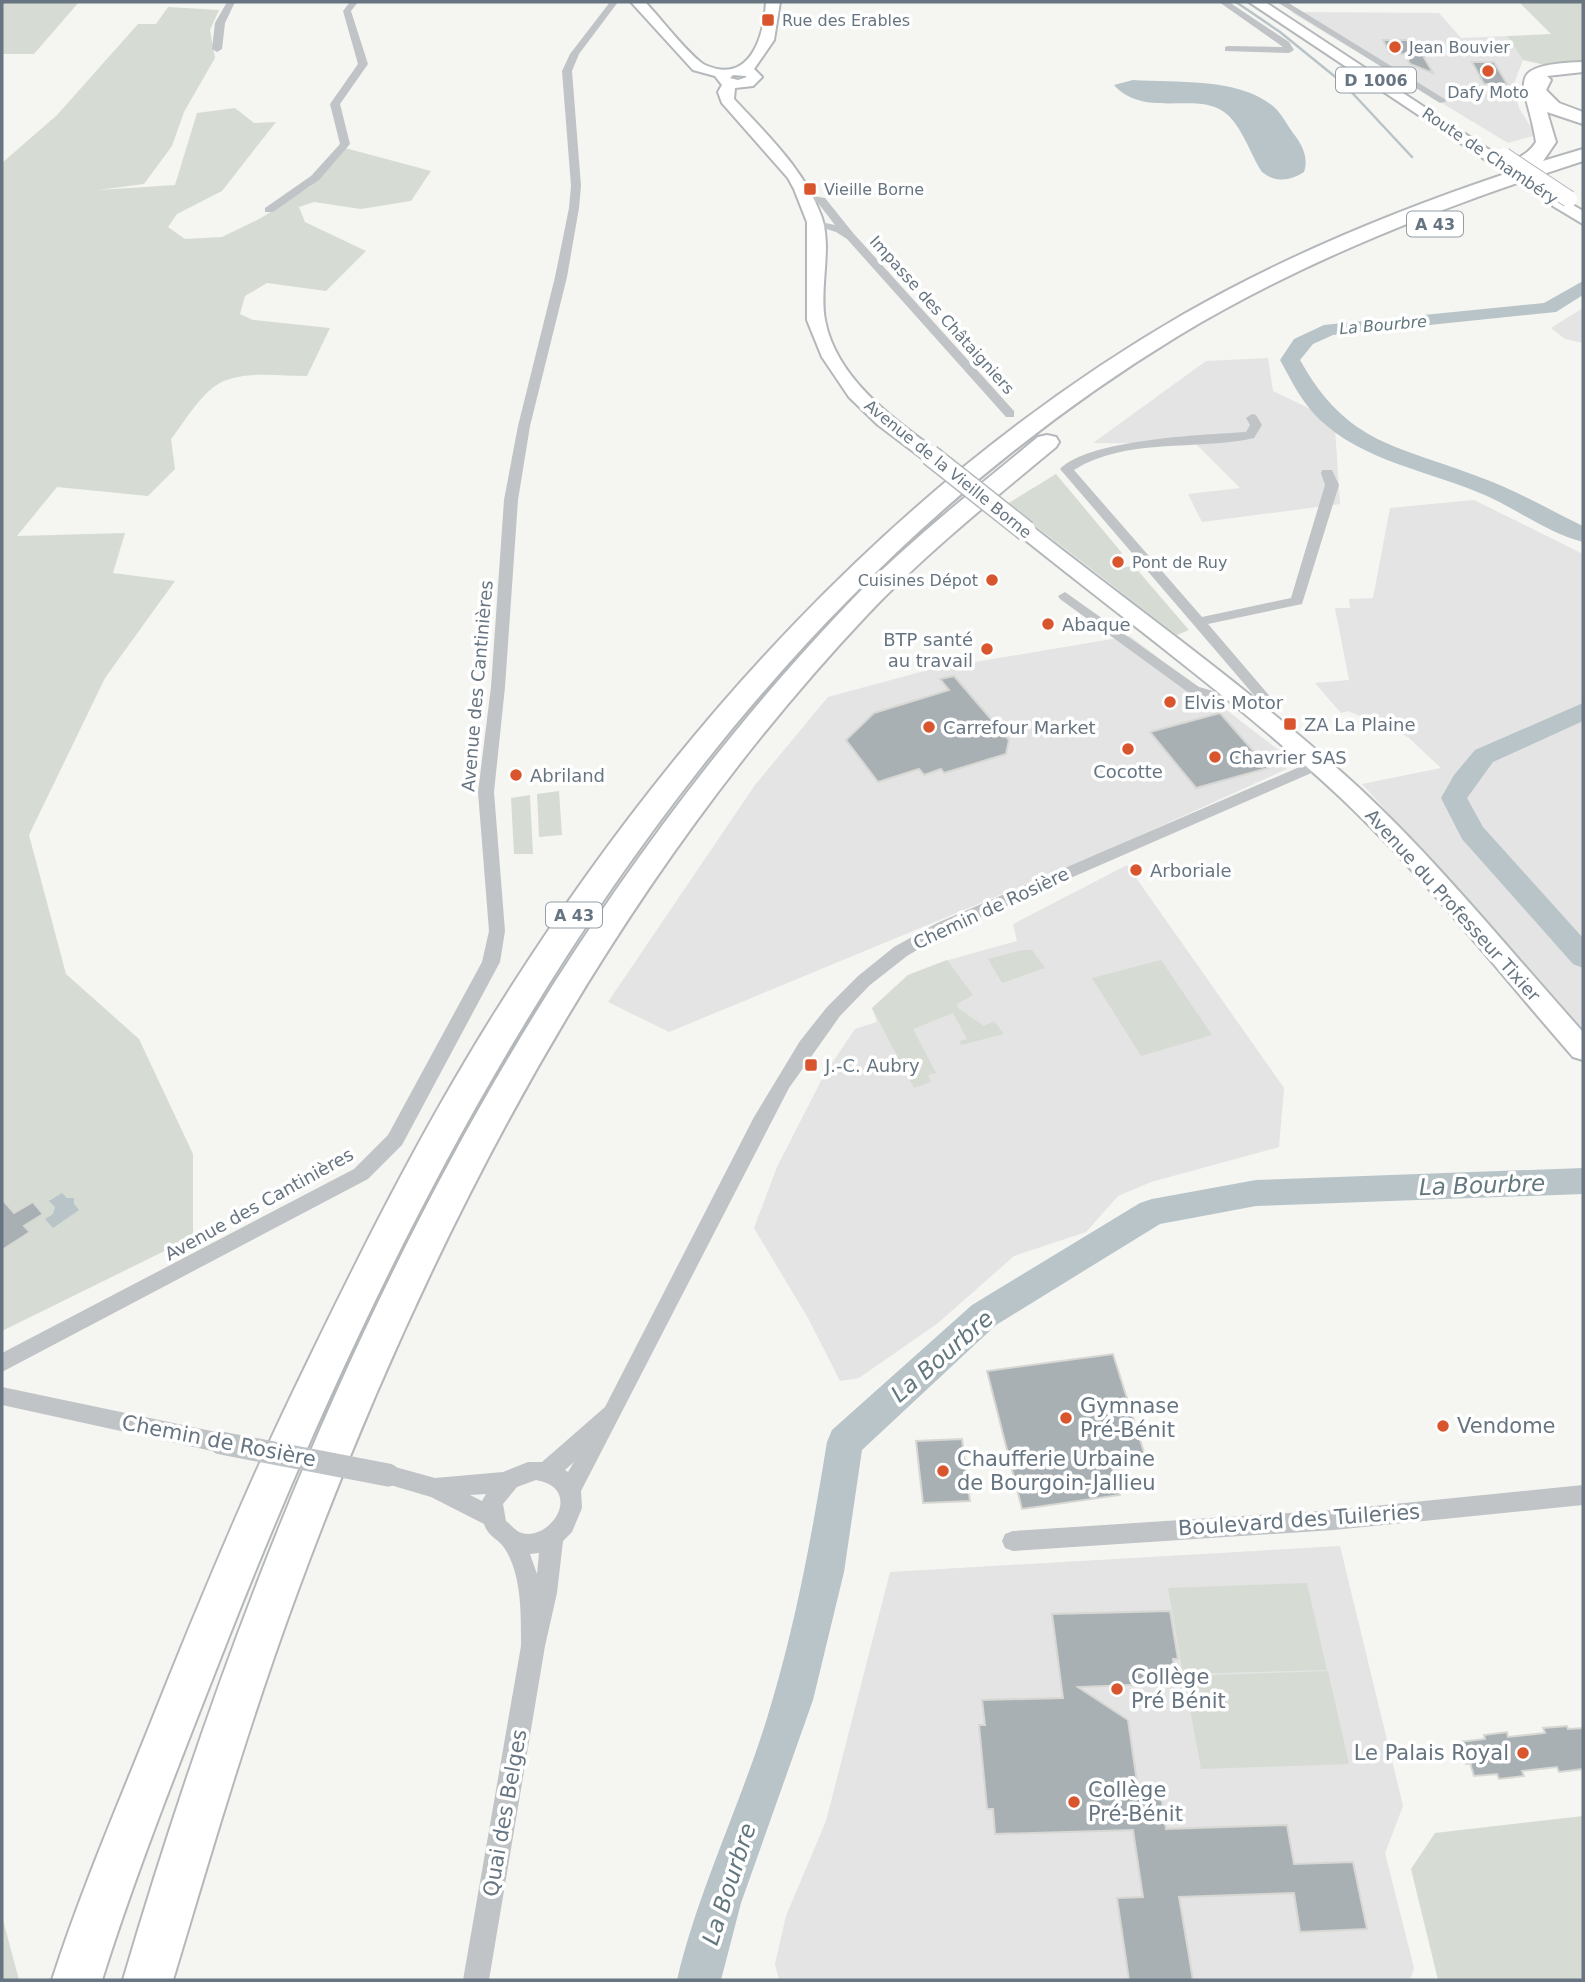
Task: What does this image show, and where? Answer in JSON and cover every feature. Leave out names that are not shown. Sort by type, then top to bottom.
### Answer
[{"type":"highway","points":[[1583,69],[1548,76],[1539,84],[1538,90],[1543,100],[1552,107],[1583,118]]},
{"type":"highway","points":[[1476,190],[1524,164],[1545,147],[1545,130],[1530,93],[1530,85],[1535,77],[1547,71],[1583,69]]},
{"type":"highway","name":"A 43","points":[[77,1980],[100,1909],[244,1544],[361,1285],[457,1102],[548,954],[646,811],[735,701],[834,596],[934,504],[1038,421],[1133,356],[1223,301],[1358,236],[1476,190],[1583,155]]},
{"type":"highway","name":"A 43","points":[[148,1980],[195,1825],[296,1541],[402,1296],[502,1103],[583,966],[686,814],[766,712],[857,610],[958,516],[1063,430],[1153,367],[1256,306],[1417,231],[1557,178],[1583,171]]},
{"type":"main road","points":[[638,2],[698,67],[727,79],[744,71],[765,45],[772,22],[773,2]]},
{"type":"main road","name":"Route de Chambéry","points":[[1256,2],[1571,203],[1583,219]]},
{"type":"main road","name":"Route de Chambéry","points":[[1269,2],[1500,158]]},
{"type":"main road","name":"Avenue de la Vieille Borne","points":[[727,79],[727,100],[794,176],[806,198],[815,222],[816,320],[831,357],[856,393],[884,421],[1318,764]]},
{"type":"main road","name":"Avenue du Professeur Tixier","points":[[1318,764],[1395,838],[1583,1050]]},
{"type":"street","points":[[217,49],[220,23],[232,2]]},
{"type":"street","points":[[269,210],[315,178],[345,144],[335,104],[363,64],[347,11],[354,2]]},
{"type":"street","name":"Avenue des Cantinières","points":[[2,1363],[361,1174],[395,1140],[491,962],[496,931],[486,792],[498,687],[511,500],[524,426],[561,277],[574,208],[576,186],[567,71],[575,54],[614,2]]},
{"type":"street","points":[[1223,2],[1286,44],[1289,50],[1228,48]]},
{"type":"street","points":[[1281,2],[1443,101]]},
{"type":"street","points":[[806,198],[821,200],[851,237]]},
{"type":"street","name":"Impasse des Châtaigniers","points":[[815,222],[840,230],[851,237],[1010,414]]},
{"type":"street","name":"Impasse des Châtaigniers","points":[[814,243],[824,236],[851,237]]},
{"type":"street","points":[[1252,418],[1256,425],[1250,435],[1105,452],[1074,461],[1066,469],[1267,701],[1260,716]]},
{"type":"street","points":[[1200,622],[1297,601],[1332,485],[1327,473]]},
{"type":"street","points":[[1065,596],[1194,690],[1219,698],[1233,695]]},
{"type":"street","name":"Chemin de Rosière","points":[[569,1491],[612,1414],[775,1093],[817,1029],[857,988],[908,944],[950,923],[1318,764]]},
{"type":"street","name":"Chemin de Rosière","points":[[2,1396],[221,1443],[388,1475],[436,1488],[492,1517]]},
{"type":"street","name":"Chemin de Rosière","points":[[547,1472],[612,1414]]},
{"type":"street","points":[[525,1472],[547,1472],[564,1483],[569,1491],[572,1501],[568,1522],[552,1538],[539,1543],[513,1542],[496,1527],[492,1517],[492,1504],[506,1482],[525,1472]]},
{"type":"street","name":"Chemin de Rosière","points":[[436,1488],[506,1482]]},
{"type":"street","name":"Boulevard des Tuileries","points":[[1013,1541],[1334,1520],[1583,1494]]},
{"type":"street","name":"Quai des Belges","points":[[476,1980],[533,1646],[546,1593],[552,1538]]},
{"type":"street","name":"Quai des Belges","points":[[513,1542],[525,1564],[531,1596],[533,1646]]},
{"type":"shaded area","points":[[2,2],[79,2],[34,54],[2,54]]},
{"type":"shaded area","points":[[1519,2],[1583,2],[1583,64],[1545,65],[1523,60],[1507,36],[1551,34]]},
{"type":"shaded area","points":[[168,7],[219,10],[210,30],[215,58],[184,112],[172,146],[144,184],[98,190],[175,185],[197,113],[235,108],[254,123],[276,122],[222,191],[177,214],[168,227],[185,239],[222,237],[261,218],[311,186],[345,148],[431,171],[411,201],[361,209],[314,202],[299,207],[305,222],[366,251],[326,291],[267,283],[245,296],[240,314],[253,320],[330,328],[307,376],[244,376],[216,385],[201,399],[171,439],[175,469],[148,496],[57,487],[17,536],[125,533],[113,573],[175,581],[105,678],[29,835],[66,974],[139,1039],[193,1154],[193,1237],[2,1331],[2,163],[57,115],[138,24],[156,24]]},
{"type":"shaded area","points":[[1291,12],[1439,13],[1461,38],[1507,36],[1523,60],[1513,86],[1519,108],[1536,135],[1508,143]]},
{"type":"shaded area","points":[[1133,80],[1206,83],[1260,97],[1277,110],[1299,142],[1305,156],[1304,172],[1283,180],[1267,176],[1262,172],[1236,124],[1224,112],[1213,106],[1200,104],[1140,101],[1126,95],[1114,85]]},
{"type":"shaded area","points":[[1583,308],[1583,343],[1565,339],[1551,328]]},
{"type":"shaded area","points":[[1268,358],[1273,391],[1325,416],[1335,428],[1340,504],[1202,522],[1188,494],[1240,488],[1196,444],[1093,443],[1206,361]]},
{"type":"shaded area","points":[[1056,474],[1122,553],[1112,562],[1119,568],[1134,566],[1189,630],[1177,635],[1007,504]]},
{"type":"shaded area","points":[[1474,500],[1583,554],[1583,1029],[1362,784],[1441,768],[1408,737],[1348,711],[1341,713],[1315,683],[1349,680],[1335,608],[1350,608],[1349,599],[1373,598],[1390,508]]},
{"type":"shaded area","points":[[1130,636],[1289,758],[1287,769],[1106,851],[669,1032],[608,1002],[755,785],[828,697],[928,670]]},
{"type":"shaded area","points":[[559,791],[562,835],[539,837],[537,794]]},
{"type":"shaded area","points":[[530,795],[533,854],[514,854],[511,798]]},
{"type":"shaded area","points":[[1127,865],[1284,1088],[1279,1147],[1151,1182],[1118,1196],[1086,1232],[1014,1256],[938,1323],[859,1378],[840,1381],[808,1318],[754,1228],[777,1167],[824,1075],[855,1029],[877,1022],[872,1008],[908,975],[945,961],[1017,941],[1013,924]]},
{"type":"shaded area","points":[[1032,950],[1045,968],[1002,983],[988,959]]},
{"type":"shaded area","points":[[947,960],[973,995],[957,1004],[958,1008],[984,1026],[994,1021],[1004,1034],[961,1045],[960,1041],[967,1039],[953,1013],[913,1029],[936,1073],[928,1075],[931,1082],[914,1088],[872,1008],[908,975]]},
{"type":"shaded area","points":[[1161,960],[1212,1035],[1141,1056],[1092,978]]},
{"type":"shaded area","points":[[62,1193],[67,1198],[74,1198],[74,1204],[79,1210],[53,1228],[45,1219],[53,1214],[55,1207],[49,1201]]},
{"type":"shaded area","name":"Collège Pré Bénit","points":[[1340,1546],[1403,1806],[1385,1853],[1414,1968],[1410,1980],[779,1980],[775,1964],[786,1916],[826,1821],[890,1572]]},
{"type":"shaded area","points":[[1307,1583],[1327,1670],[1183,1674],[1168,1588]]},
{"type":"shaded area","points":[[1328,1671],[1349,1764],[1201,1769],[1184,1676]]},
{"type":"shaded area","points":[[1583,1816],[1583,1980],[1438,1980],[1411,1869],[1435,1833]]},
{"type":"shaded area","points":[[2,1916],[19,1980],[2,1980]]},
{"type":"building","points":[[1383,40],[1414,40],[1433,73],[1410,64],[1405,54],[1390,54]]},
{"type":"building","points":[[1472,62],[1494,62],[1507,84],[1484,84]]},
{"type":"building","name":"Carrefour Market","points":[[954,676],[1009,740],[1006,754],[944,773],[941,769],[924,775],[919,769],[878,782],[846,740],[874,713],[949,690],[940,679]]},
{"type":"building","name":"Chavrier SAS","points":[[1220,713],[1268,768],[1196,788],[1150,732]]},
{"type":"building","points":[[2,1199],[14,1213],[33,1202],[43,1214],[24,1226],[30,1232],[2,1250]]},
{"type":"building","name":"Gymnase Pré-Bénit","points":[[1113,1354],[1148,1465],[1113,1470],[1120,1495],[1022,1509],[987,1371]]},
{"type":"building","name":"Chaufferie Urbaine de Bourgoin-Jallieu","points":[[962,1439],[970,1501],[923,1503],[916,1441]]},
{"type":"building","name":"Collège Pré-Bénit","points":[[1170,1611],[1178,1659],[1173,1659],[1176,1683],[1078,1687],[1128,1720],[1139,1796],[1161,1795],[1166,1829],[1287,1825],[1294,1864],[1353,1862],[1367,1929],[1300,1932],[1294,1893],[1179,1897],[1193,1980],[1129,1980],[1117,1898],[1143,1897],[1133,1830],[995,1834],[993,1809],[987,1809],[979,1725],[985,1725],[982,1700],[1063,1698],[1052,1614]]},
{"type":"building","name":"Le Palais Royal","points":[[1567,1726],[1568,1729],[1583,1728],[1583,1769],[1559,1772],[1557,1767],[1522,1771],[1524,1776],[1499,1779],[1497,1774],[1474,1776],[1470,1763],[1466,1764],[1458,1742],[1485,1739],[1484,1735],[1507,1732],[1508,1737],[1545,1733],[1543,1728]]},
{"type":"waterway","points":[[1236,2],[1280,32],[1344,84],[1412,157]]},
{"type":"waterway","name":"La Bourbre","points":[[1583,287],[1549,308],[1331,329],[1306,340],[1290,360],[1306,390],[1324,412],[1344,429],[1390,453],[1515,500],[1583,535]]},
{"type":"waterway","name":"La Bourbre","points":[[1583,711],[1484,756],[1463,781],[1454,798],[1472,832],[1583,957]]},
{"type":"waterway","name":"La Bourbre","points":[[699,1980],[719,1903],[793,1700],[825,1572],[845,1442],[984,1315],[1152,1212],[1256,1193],[1583,1181]]},
{"type":"place","name":"Rue des Erables","points":[[768,20]]},
{"type":"place","name":"Jean Bouvier","points":[[1395,47]]},
{"type":"place","name":"Dafy Moto","points":[[1488,71]]},
{"type":"place","name":"Vieille Borne","points":[[810,189]]},
{"type":"place","name":"Pont de Ruy","points":[[1118,562]]},
{"type":"place","name":"Cuisines Dépot","points":[[992,580]]},
{"type":"place","name":"Abaque","points":[[1048,624]]},
{"type":"place","name":"BTP santé au travail","points":[[987,649]]},
{"type":"place","name":"Elvis Motor","points":[[1170,702]]},
{"type":"place","name":"ZA La Plaine","points":[[1290,724]]},
{"type":"place","name":"Carrefour Market","points":[[929,727]]},
{"type":"place","name":"Cocotte","points":[[1128,749]]},
{"type":"place","name":"Chavrier SAS","points":[[1215,757]]},
{"type":"place","name":"Abriland","points":[[516,775]]},
{"type":"place","name":"Arboriale","points":[[1136,870]]},
{"type":"place","name":"J.-C. Aubry","points":[[811,1065]]},
{"type":"place","name":"Gymnase Pré-Bénit","points":[[1066,1418]]},
{"type":"place","name":"Vendome","points":[[1443,1426]]},
{"type":"place","name":"Chaufferie Urbaine de Bourgoin-Jallieu","points":[[943,1471]]},
{"type":"place","name":"Collège Pré Bénit","points":[[1117,1689]]},
{"type":"place","name":"Le Palais Royal","points":[[1523,1753]]},
{"type":"place","name":"Collège Pré-Bénit","points":[[1074,1802]]}]
